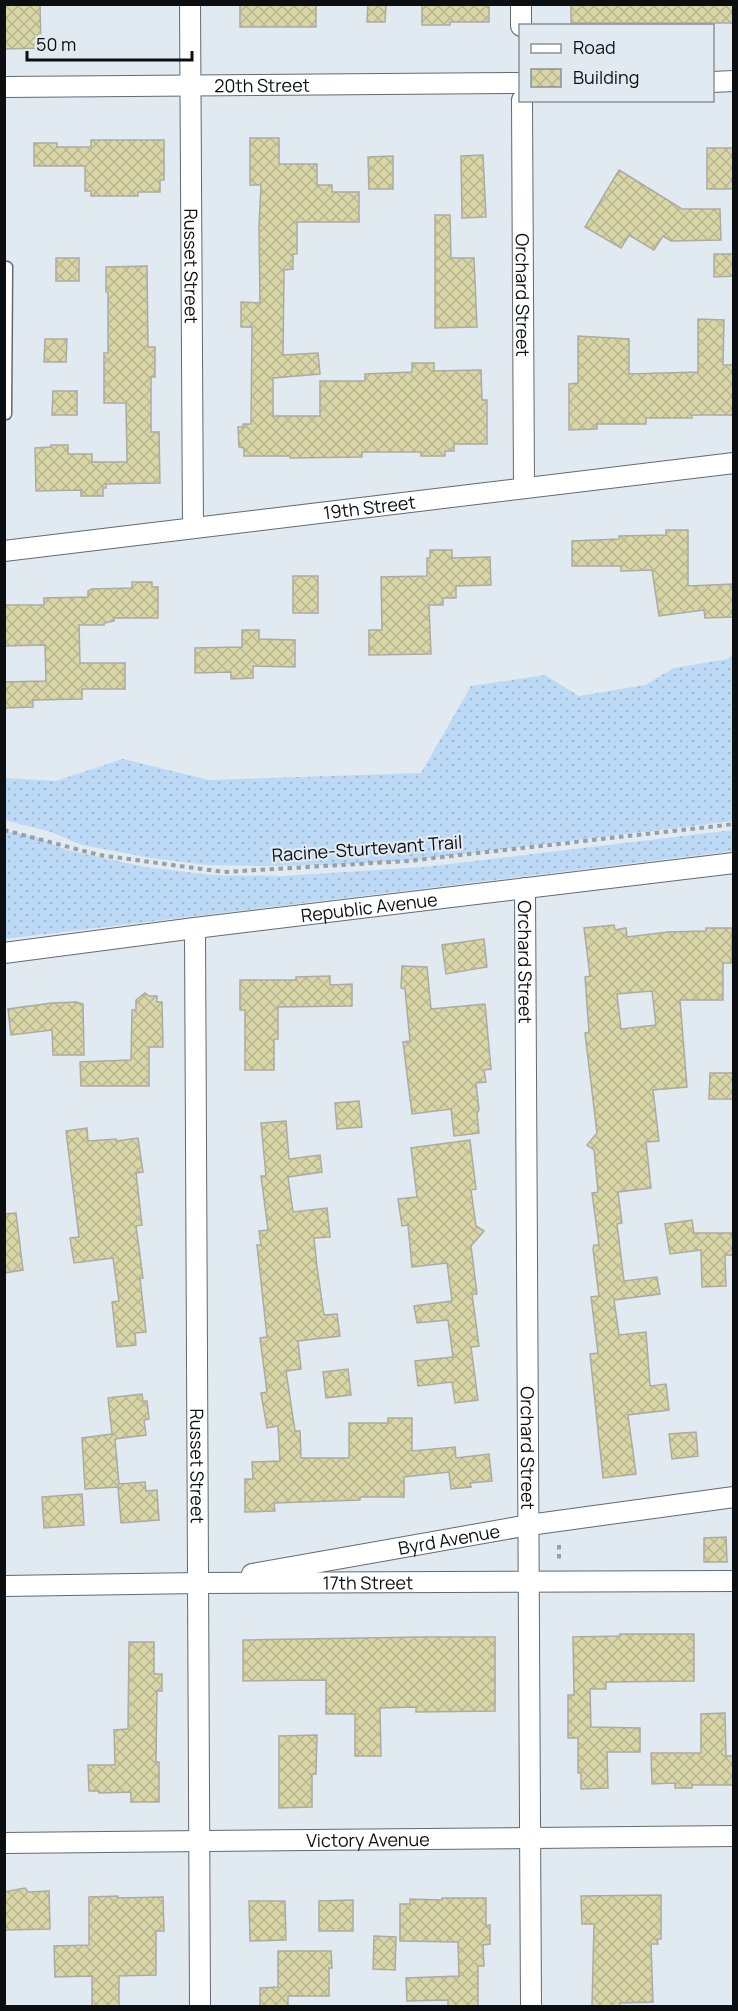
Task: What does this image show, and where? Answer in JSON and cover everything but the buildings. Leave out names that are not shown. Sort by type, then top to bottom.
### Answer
[{"type":"street","name":"Russet Street","points":[[190,4],[193,528]]},
{"type":"street","points":[[521,4],[521,24]]},
{"type":"street","points":[[714,82],[734,81]]},
{"type":"street","name":"20th Street","points":[[4,87],[519,83]]},
{"type":"street","name":"Orchard Street","points":[[522,102],[524,488]]},
{"type":"street","name":"19th Street","points":[[4,551],[734,463]]},
{"type":"street","name":"Republic Avenue","points":[[4,953],[734,863]]},
{"type":"street","name":"Orchard Street","points":[[525,888],[531,2007]]},
{"type":"street","name":"Russet Street","points":[[195,928],[200,2007]]},
{"type":"street","name":"Byrd Avenue","points":[[199,1583],[529,1526],[734,1497]]},
{"type":"street","name":"17th Street","points":[[4,1586],[734,1581]]},
{"type":"street","name":"Victory Avenue","points":[[4,1843],[734,1836]]},
{"type":"lane","points":[[6,414],[7,267]]},
{"type":"path","name":"Racine-Sturtevant Trail","points":[[4,830],[99,855],[224,872],[408,861],[734,824]]},
{"type":"shaded area","points":[[733,654],[733,821],[414,860],[332,865],[258,866],[206,865],[151,858],[82,845],[51,832],[5,820],[5,778],[56,781],[123,759],[209,780],[421,773],[471,686],[545,675],[579,696],[645,685],[674,668],[728,659]]},
{"type":"shaded area","points":[[733,830],[733,851],[5,939],[5,831],[36,837],[67,850],[145,867],[212,875],[281,876],[424,867]]}]
